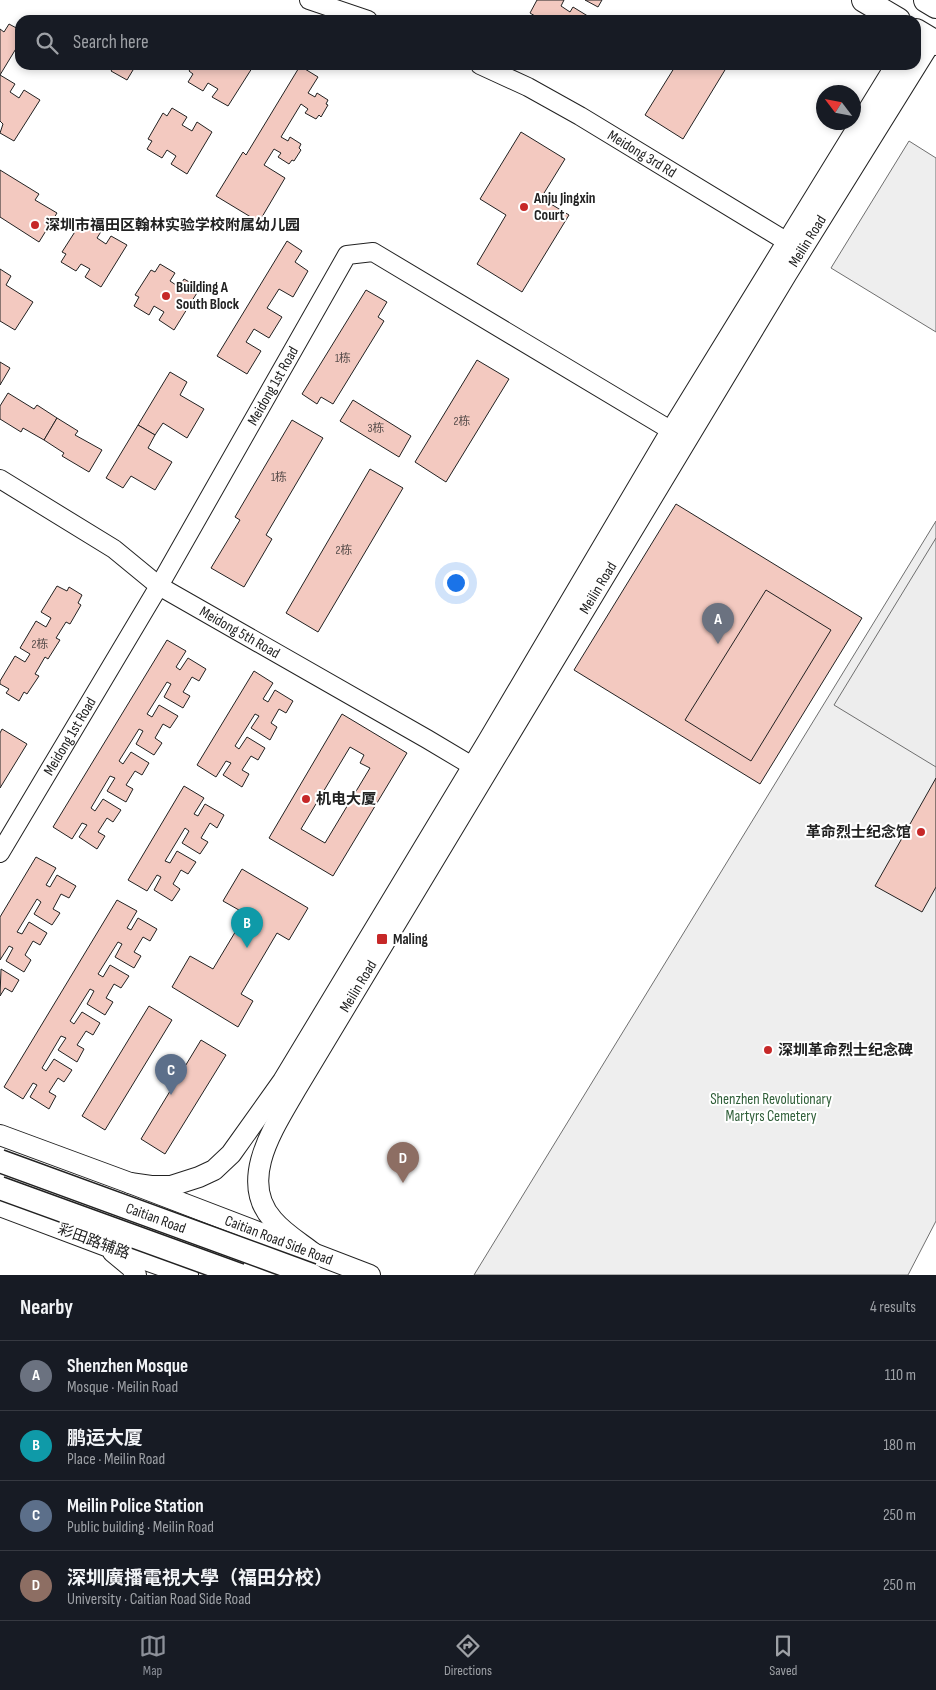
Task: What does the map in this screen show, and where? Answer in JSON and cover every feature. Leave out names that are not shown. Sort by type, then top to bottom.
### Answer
[{"type":"highway","points":[[864,0],[890,15]]},
{"type":"highway","points":[[926,0],[936,6]]},
{"type":"main road","name":"Meilin Road","points":[[794,246],[893,70]]},
{"type":"main road","name":"Meilin Road","points":[[130,1183],[171,1186],[199,1178],[214,1170],[231,1154],[289,1085],[679,435],[902,70]]},
{"type":"main road","name":"Meilin Road","points":[[289,1085],[268,1138],[258,1172],[262,1202],[273,1220],[312,1252]]},
{"type":"main road","points":[[0,1135],[186,1205],[187,1219],[180,1274]]},
{"type":"main road","name":"Caitian Road","points":[[0,1161],[312,1275]]},
{"type":"main road","name":"Caitian Road","points":[[0,1188],[240,1275]]},
{"type":"main road","name":"Caitian Road Side Road","points":[[186,1205],[370,1275]]},
{"type":"main road","name":"彩田路辅路","points":[[0,1206],[180,1274]]},
{"type":"main road","points":[[211,1275],[206,1259],[210,1243],[221,1230],[237,1225]]},
{"type":"main road","points":[[106,1246],[131,1268],[136,1275]]},
{"type":"street","points":[[309,0],[353,15]]},
{"type":"street","name":"Meidong 3rd Rd","points":[[491,70],[528,87],[580,116],[794,246]]},
{"type":"street","name":"Meidong 1st Road","points":[[0,853],[159,586],[347,255],[373,252],[679,435]]},
{"type":"street","name":"Meidong 5th Road","points":[[0,479],[114,549],[159,586],[419,734],[479,771]]},
{"type":"green space","points":[[909,141],[936,158],[936,332],[831,268]]},
{"type":"green space","name":"Shenzhen Revolutionary Martyrs Cemetery","points":[[936,521],[936,1221],[908,1275],[474,1275]]},
{"type":"shaded area","points":[[936,538],[936,767],[834,705]]},
{"type":"building","points":[[537,0],[564,0],[561,6],[570,12],[573,7],[586,15],[533,15],[530,13]]},
{"type":"building","points":[[585,0],[602,0],[598,7]]},
{"type":"building","points":[[9,24],[15,27],[15,50],[0,75],[0,29],[4,32]]},
{"type":"building","points":[[112,70],[133,70],[127,80]]},
{"type":"building","points":[[251,70],[228,106],[212,97],[218,89],[208,83],[203,91],[188,82],[193,74],[189,71]]},
{"type":"building","points":[[298,70],[307,70],[318,77],[308,93],[315,97],[317,93],[328,100],[326,104],[328,105],[321,117],[319,115],[316,119],[305,113],[308,109],[301,104],[281,137],[288,141],[290,137],[301,144],[299,148],[301,150],[294,161],[292,160],[289,164],[278,157],[281,153],[274,149],[264,165],[285,178],[259,222],[216,196],[243,152],[246,155]]},
{"type":"building","points":[[673,70],[725,70],[683,139],[645,115]]},
{"type":"building","points":[[0,75],[15,84],[10,92],[19,98],[24,90],[40,100],[14,141],[0,133],[3,124],[0,121]]},
{"type":"building","points":[[172,108],[187,117],[182,125],[192,131],[197,122],[212,132],[187,174],[171,164],[176,156],[167,150],[162,158],[147,149],[152,141],[148,139],[163,113],[167,116]]},
{"type":"building","name":"Anju Jingxin Court","points":[[521,132],[565,159],[541,198],[569,215],[522,292],[477,264],[506,215],[480,199]]},
{"type":"building","points":[[0,170],[39,194],[35,200],[57,213],[39,242],[0,217]]},
{"type":"building","points":[[87,221],[102,230],[97,238],[106,244],[111,236],[127,245],[101,287],[85,277],[90,269],[81,264],[76,271],[61,262],[66,254],[62,252],[78,227],[82,229]]},
{"type":"building","points":[[287,241],[302,251],[295,262],[308,271],[293,297],[279,289],[267,308],[282,317],[269,338],[254,329],[246,342],[261,351],[247,374],[217,356]]},
{"type":"building","name":"Building A South Block","points":[[160,264],[175,273],[170,281],[179,287],[184,279],[200,288],[174,330],[159,320],[164,312],[154,306],[149,315],[134,306],[139,297],[135,295],[151,270],[155,272]]},
{"type":"building","points":[[0,269],[11,276],[6,285],[33,302],[15,330],[0,321]]},
{"type":"building","points":[[366,290],[387,302],[378,317],[384,321],[333,404],[321,397],[317,404],[302,394]]},
{"type":"building","points":[[477,360],[509,379],[446,482],[415,462]]},
{"type":"building","points":[[0,362],[10,368],[0,385]]},
{"type":"building","points":[[170,372],[187,382],[180,395],[204,409],[187,438],[163,423],[155,435],[138,425]]},
{"type":"building","points":[[8,393],[34,409],[37,405],[57,418],[44,440],[23,428],[21,432],[0,419],[0,406]]},
{"type":"building","points":[[353,400],[411,436],[399,457],[340,421]]},
{"type":"building","points":[[57,418],[78,431],[75,435],[102,450],[89,472],[62,456],[64,453],[44,440]]},
{"type":"building","points":[[292,420],[323,438],[266,535],[272,539],[244,587],[211,568],[240,520],[235,517]]},
{"type":"building","points":[[138,425],[155,435],[148,448],[172,462],[155,490],[131,476],[123,488],[106,478]]},
{"type":"building","points":[[370,469],[403,488],[318,632],[286,613]]},
{"type":"building","points":[[676,504],[862,618],[760,784],[574,670]]},
{"type":"building","points":[[57,586],[67,591],[69,587],[82,595],[78,603],[81,605],[70,624],[66,622],[56,638],[60,640],[48,659],[45,657],[35,674],[39,676],[27,694],[24,692],[19,701],[6,693],[9,689],[0,684],[0,681],[15,656],[25,662],[30,654],[20,648],[36,621],[46,627],[51,618],[41,612]]},
{"type":"building","points":[[766,590],[831,630],[751,761],[685,720]]},
{"type":"building","points":[[167,640],[186,651],[176,667],[180,670],[188,658],[206,669],[199,681],[192,677],[183,692],[190,696],[183,708],[164,697],[171,684],[167,682],[147,714],[152,717],[159,705],[178,716],[170,728],[163,724],[155,738],[162,743],[154,755],[136,744],[143,731],[139,729],[119,761],[123,764],[131,752],[149,763],[142,775],[135,771],[126,785],[133,789],[126,802],[107,791],[115,778],[110,776],[91,808],[95,811],[103,799],[121,810],[113,822],[107,818],[98,832],[105,836],[97,849],[79,837],[87,825],[82,823],[72,839],[53,827]]},
{"type":"building","points":[[254,671],[273,683],[263,699],[268,702],[275,690],[293,701],[286,713],[279,709],[271,723],[277,727],[270,740],[251,728],[259,716],[255,714],[235,746],[239,749],[247,737],[265,748],[258,760],[251,756],[242,770],[249,774],[242,787],[223,775],[231,763],[226,761],[216,777],[197,765]]},
{"type":"building","name":"机电大厦","points":[[342,714],[407,753],[333,876],[269,838]],"holes":[[[350,747],[364,755],[360,763],[370,768],[325,843],[301,829]]]},
{"type":"building","points":[[2,729],[27,744],[0,788],[0,733]]},
{"type":"building","name":"革命烈士纪念馆","points":[[936,778],[936,887],[922,912],[875,886]]},
{"type":"building","points":[[184,786],[204,798],[194,814],[198,816],[205,804],[224,815],[217,828],[210,823],[201,838],[208,842],[200,854],[182,843],[189,831],[185,828],[165,861],[170,863],[177,851],[196,862],[188,874],[181,870],[173,884],[180,889],[172,901],[154,890],[161,877],[157,875],[147,891],[128,880]]},
{"type":"building","points":[[36,857],[56,868],[46,885],[50,887],[57,875],[76,886],[69,898],[61,894],[53,909],[60,913],[52,925],[34,914],[41,902],[37,899],[17,932],[22,934],[29,922],[47,933],[40,945],[33,941],[25,955],[31,960],[24,972],[6,961],[13,948],[9,946],[0,960],[0,917]]},
{"type":"building","points":[[242,869],[308,908],[289,940],[277,933],[241,994],[253,1001],[238,1027],[172,987],[190,956],[213,969],[246,914],[223,901]]},
{"type":"building","points":[[117,900],[137,911],[127,928],[131,930],[138,918],[157,929],[150,941],[143,937],[134,952],[141,956],[134,968],[115,957],[122,944],[118,942],[98,974],[103,977],[110,965],[129,976],[121,988],[114,984],[106,998],[113,1002],[105,1015],[87,1004],[94,991],[90,989],[70,1021],[74,1024],[82,1012],[100,1023],[93,1035],[86,1031],[77,1045],[84,1049],[77,1062],[58,1050],[66,1038],[61,1036],[42,1068],[46,1071],[54,1059],[72,1070],[64,1082],[58,1078],[49,1092],[56,1096],[49,1109],[30,1097],[37,1085],[33,1083],[23,1099],[4,1087]]},
{"type":"building","points":[[1,969],[19,980],[12,992],[5,988],[0,996]]},
{"type":"building","points":[[149,1006],[172,1020],[105,1130],[82,1116]]},
{"type":"building","points":[[201,1040],[226,1055],[165,1154],[141,1139]]},
{"type":"place","name":"Anju Jingxin Court","points":[[524,207]]},
{"type":"place","name":"深圳市福田区翰林实验学校附属幼儿园","points":[[35,225]]},
{"type":"place","name":"Building A South Block","points":[[166,296]]},
{"type":"place","name":"Shenzhen Mosque","points":[[718,644]]},
{"type":"place","name":"机电大厦","points":[[306,799]]},
{"type":"place","name":"革命烈士纪念馆","points":[[921,832]]},
{"type":"place","name":"Maling","points":[[382,939]]},
{"type":"place","name":"鹏运大厦","points":[[247,948]]},
{"type":"place","name":"深圳革命烈士纪念碑","points":[[768,1050]]},
{"type":"place","name":"Meilin Police Station","points":[[171,1095]]},
{"type":"place","name":"深圳廣播電視大學（福田分校）","points":[[403,1183]]}]
